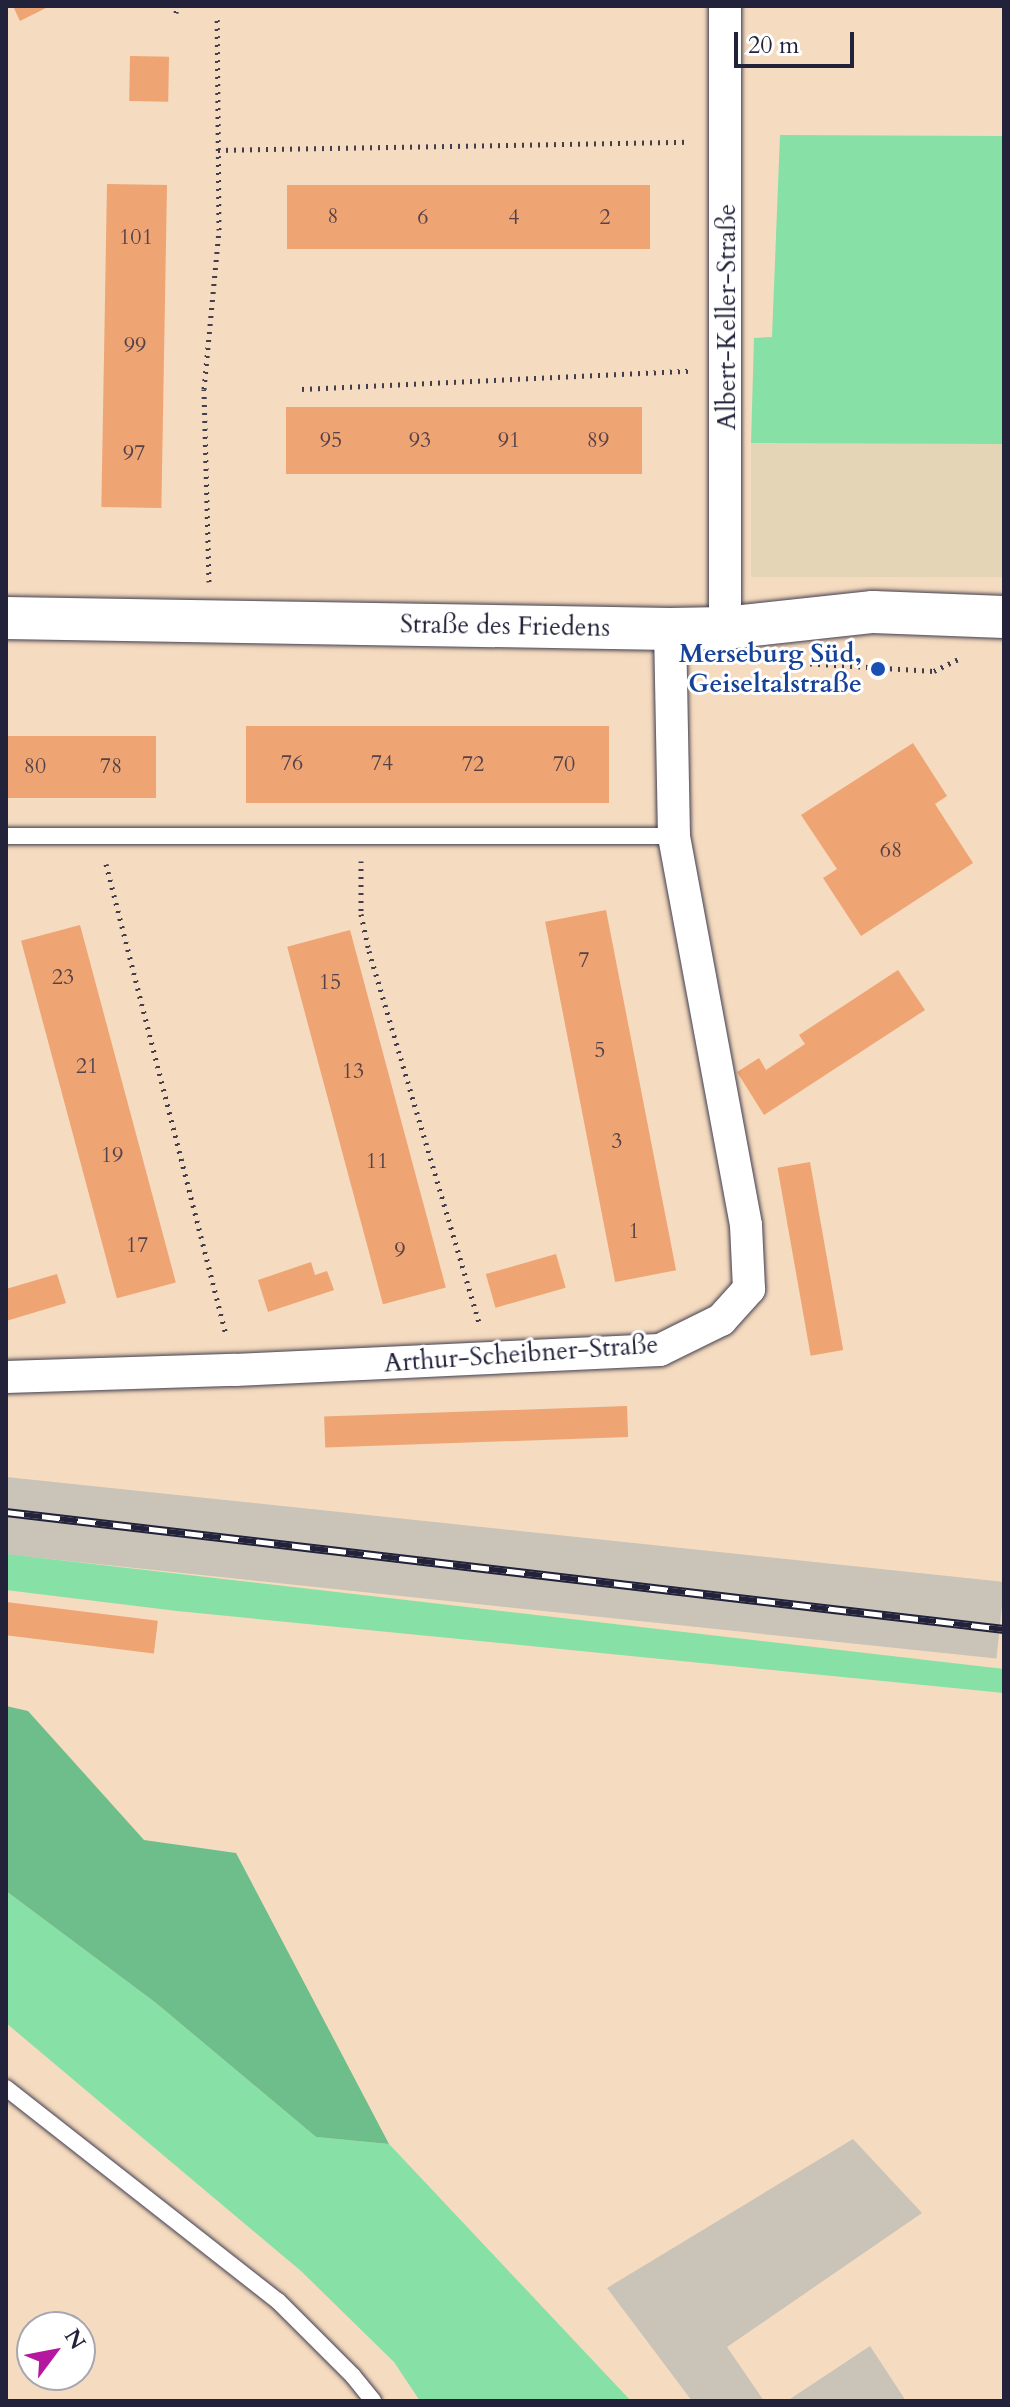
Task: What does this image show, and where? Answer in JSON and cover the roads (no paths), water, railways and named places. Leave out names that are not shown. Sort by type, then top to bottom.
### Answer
[{"type":"street","name":"Albert-Keller-Straße","points":[[725,6],[725,628]]},
{"type":"street","name":"Straße des Friedens","points":[[6,618],[670,629],[725,628],[873,612],[1004,617]]},
{"type":"street","name":"Arthur-Scheibner-Straße","points":[[6,1377],[235,1370],[660,1350],[721,1320],[749,1289],[746,1225],[674,836],[670,629]]},
{"type":"lane","points":[[6,836],[674,836]]},
{"type":"lane","points":[[6,2088],[278,2301],[353,2376],[373,2401]]},
{"type":"railway","points":[[6,1512],[1004,1629]]},
{"type":"place","name":"Merseburg Süd, Geiseltalstraße","points":[[878,669]]}]
